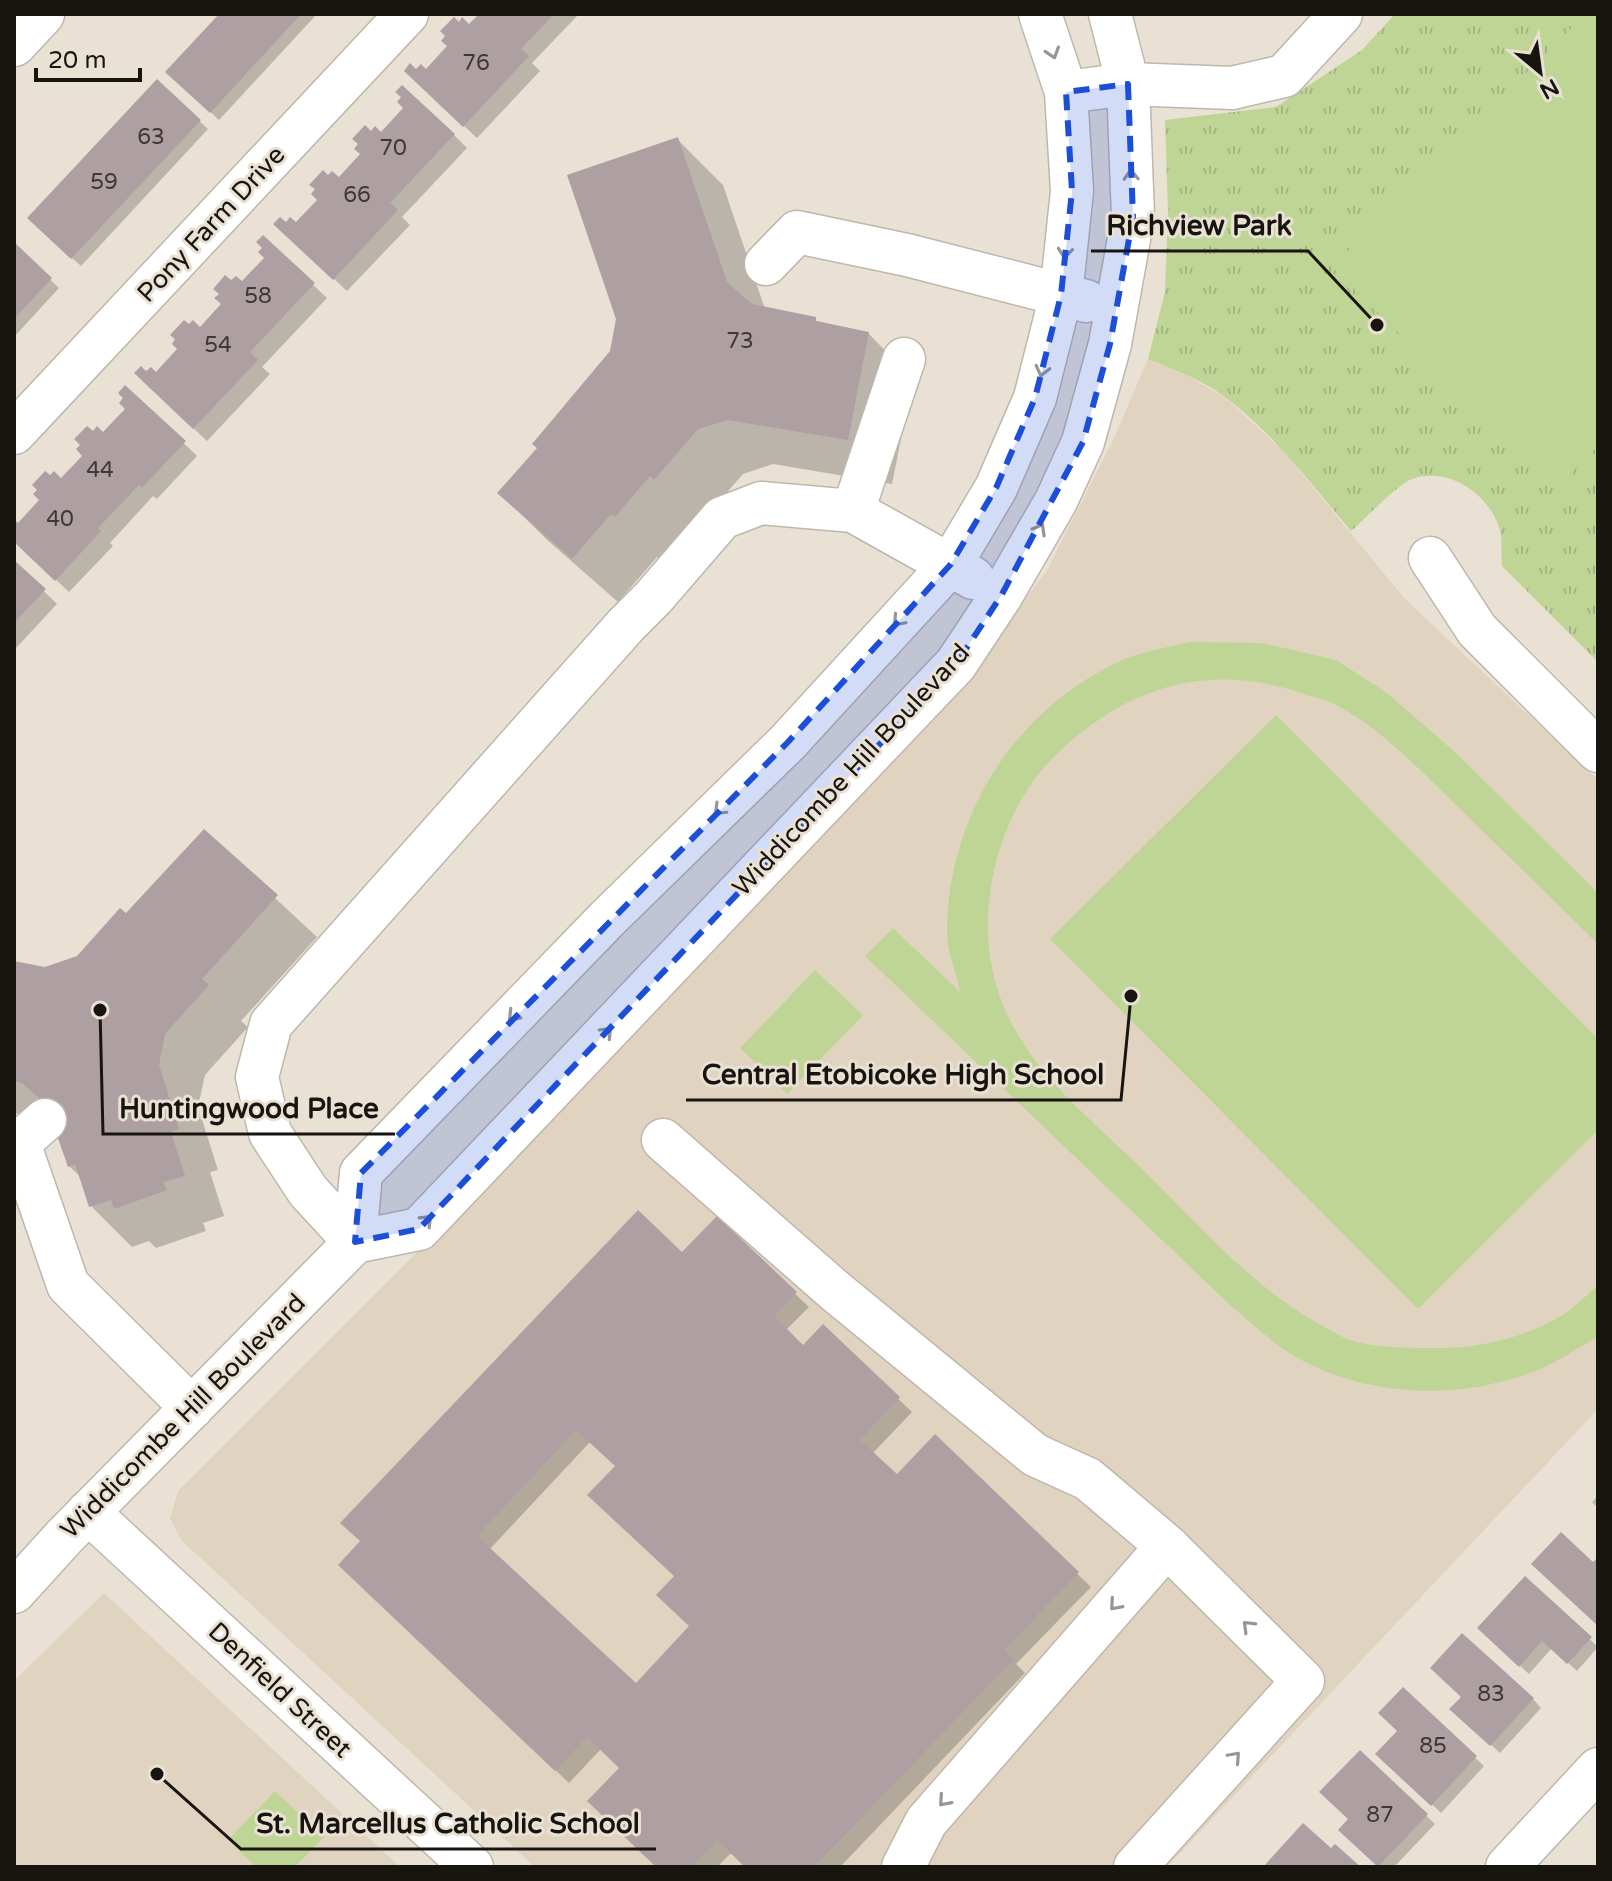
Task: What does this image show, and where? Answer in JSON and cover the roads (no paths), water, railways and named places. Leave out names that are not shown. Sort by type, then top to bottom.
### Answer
[{"type":"main road","points":[[14,44],[42,14]]},
{"type":"street","name":"Pony Farm Drive","points":[[14,433],[407,14]]},
{"type":"street","points":[[355,1242],[361,1173],[607,919],[788,742],[951,564],[996,488],[1035,398],[1061,295],[1072,191],[1066,92],[1040,14]]},
{"type":"street","name":"Widdicombe Hill Boulevard","points":[[14,1592],[88,1512],[355,1242],[419,1229],[956,664],[1001,596],[1056,501],[1083,442],[1118,308],[1133,217],[1128,84],[1110,14]]},
{"type":"street","points":[[1066,92],[1128,84],[1232,88],[1284,76],[1326,21]]},
{"type":"street","points":[[766,264],[797,232],[907,255],[1118,308]]},
{"type":"street","points":[[853,511],[904,359]]},
{"type":"street","points":[[355,1242],[308,1191],[270,1133],[257,1077],[271,1024],[722,518],[761,503],[853,511],[951,564],[1001,596]]},
{"type":"street","points":[[1430,558],[1477,630],[1598,751]]},
{"type":"street","points":[[26,1135],[68,1285],[192,1408]]},
{"type":"street","points":[[663,1140],[834,1290],[1035,1455],[1088,1479],[1167,1546],[1303,1681],[1135,1867]]},
{"type":"street","name":"Denfield Street","points":[[88,1512],[472,1867]]},
{"type":"street","points":[[903,1867],[926,1822],[1167,1546]]},
{"type":"street","points":[[1507,1867],[1598,1769]]},
{"type":"place","name":"Richview Park","points":[[1377,325]]},
{"type":"place","name":"Central Etobicoke High School","points":[[1131,996]]},
{"type":"place","name":"Huntingwood Place","points":[[100,1010]]},
{"type":"place","name":"St. Marcellus Catholic School","points":[[157,1774]]}]
